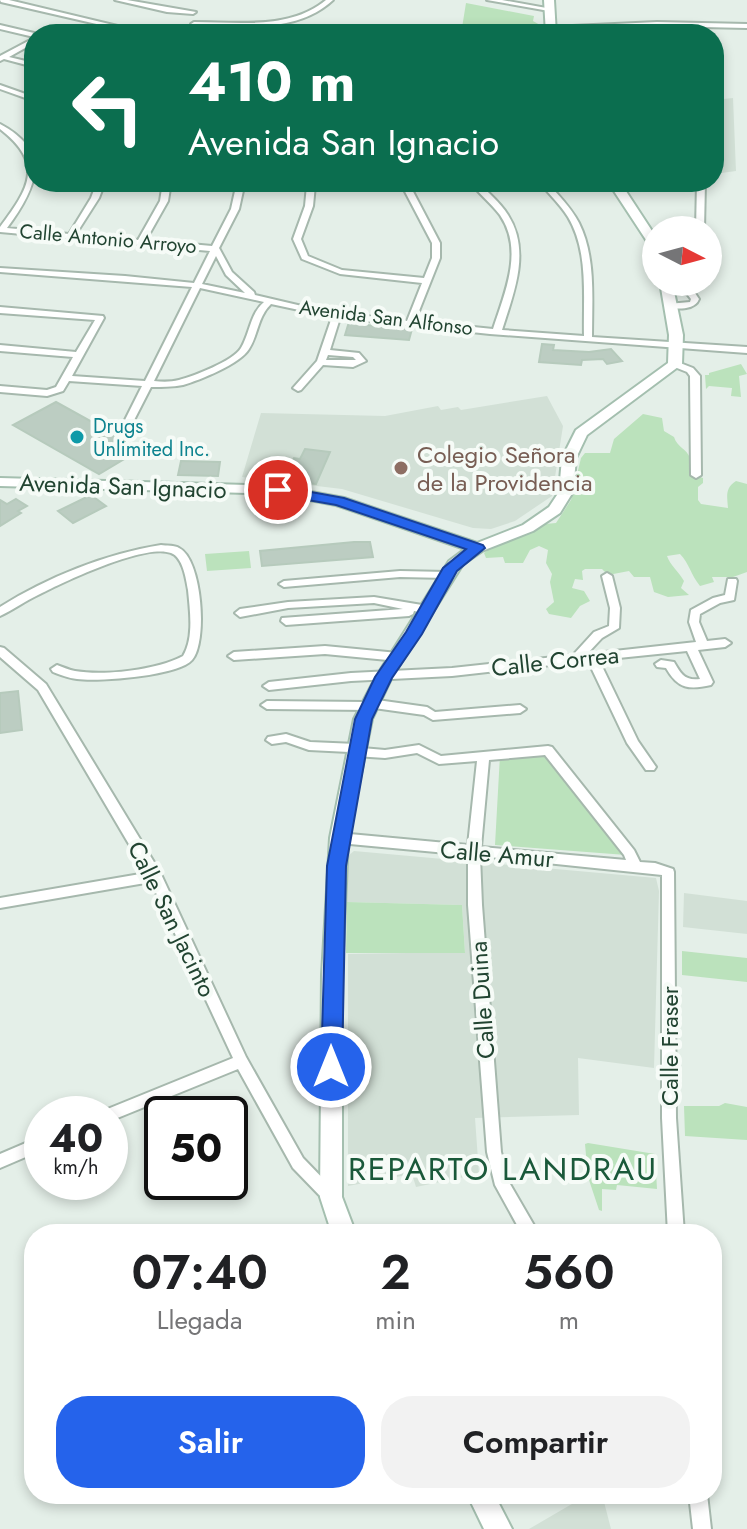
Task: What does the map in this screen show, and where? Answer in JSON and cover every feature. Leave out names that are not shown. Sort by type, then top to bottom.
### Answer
[{"type":"main road","points":[[549,4],[550,24]]},
{"type":"main road","points":[[621,192],[642,225]]},
{"type":"main road","points":[[339,1224],[331,1197],[332,975],[339,838],[356,750],[369,705],[457,561],[477,548],[528,528],[555,510],[566,492],[569,458],[581,433],[676,355],[669,296]]},
{"type":"main road","name":"Avenida San Ignacio","points":[[0,482],[278,490],[339,501],[477,548]]},
{"type":"main road","points":[[485,1504],[499,1529]]},
{"type":"street","points":[[1,0],[105,24]]},
{"type":"street","points":[[118,0],[193,12]]},
{"type":"street","points":[[192,0],[194,24],[300,19],[322,9],[330,0]]},
{"type":"street","points":[[490,0],[549,4]]},
{"type":"street","points":[[646,24],[723,24]]},
{"type":"street","points":[[724,24],[747,26]]},
{"type":"street","points":[[0,27],[24,35]]},
{"type":"street","points":[[1,58],[24,44]]},
{"type":"street","points":[[1,58],[24,63]]},
{"type":"street","points":[[0,87],[24,95]]},
{"type":"street","points":[[0,126],[15,136],[24,147]]},
{"type":"street","points":[[1,230],[28,192]]},
{"type":"street","points":[[71,236],[97,192]]},
{"type":"street","points":[[141,242],[164,201],[165,192]]},
{"type":"street","points":[[127,426],[216,249],[235,209],[239,192]]},
{"type":"street","points":[[311,192],[297,239],[305,257],[340,272],[427,281]]},
{"type":"street","points":[[409,192],[436,243],[436,258],[411,321]]},
{"type":"street","points":[[483,192],[504,215],[516,236],[517,266],[497,331]]},
{"type":"street","points":[[551,192],[579,232],[585,261],[588,339]]},
{"type":"street","points":[[700,216],[701,192]]},
{"type":"street","name":"Calle Antonio Arroyo","points":[[1,230],[216,249]]},
{"type":"street","points":[[216,249],[229,273],[251,294]]},
{"type":"street","name":"Avenida San Alfonso","points":[[0,270],[196,286],[251,294],[337,315],[588,339],[676,355],[747,350]]},
{"type":"street","points":[[671,306],[693,304],[694,296]]},
{"type":"street","points":[[66,378],[146,384],[183,382],[236,359],[245,349],[261,309],[270,301]]},
{"type":"street","points":[[0,310],[100,318],[55,392],[0,389]]},
{"type":"street","points":[[298,388],[323,357],[337,315]]},
{"type":"street","points":[[0,348],[79,355]]},
{"type":"street","points":[[676,355],[695,376],[696,475]]},
{"type":"street","points":[[0,612],[95,564],[159,549],[175,550],[183,557],[194,587],[195,647],[189,658],[172,667],[138,673],[75,676],[57,669]]},
{"type":"street","points":[[284,584],[400,574],[447,575]]},
{"type":"street","points":[[577,658],[598,635],[614,628],[615,608],[607,576]]},
{"type":"street","points":[[661,664],[670,665],[676,679],[682,683],[707,682],[697,646],[695,612],[717,600],[730,598],[732,581]]},
{"type":"street","points":[[240,613],[288,605],[386,600],[428,610]]},
{"type":"street","points":[[286,621],[428,610]]},
{"type":"street","name":"Calle Correa","points":[[269,686],[725,643]]},
{"type":"street","points":[[234,656],[325,650],[398,657]]},
{"type":"street","name":"Calle San Jacinto","points":[[0,651],[42,687],[155,876],[241,1061],[298,1163],[331,1197]]},
{"type":"street","points":[[592,657],[633,743],[650,767]]},
{"type":"street","points":[[267,705],[369,705],[427,711],[433,716],[520,709]]},
{"type":"street","points":[[272,740],[286,738],[309,746],[385,754],[419,749],[439,760],[548,750],[630,853],[635,866]]},
{"type":"street","name":"Calle Duina","points":[[483,756],[474,852],[475,905],[496,1172],[508,1199],[524,1224]]},
{"type":"street","name":"Calle Amur","points":[[339,838],[655,868]]},
{"type":"street","name":"Calle Fraser","points":[[655,868],[663,869],[670,876],[669,1118],[675,1224]]},
{"type":"street","points":[[0,903],[155,876]]},
{"type":"street","points":[[128,1108],[241,1061]]},
{"type":"street","points":[[0,1161],[24,1151]]},
{"type":"street","points":[[699,1504],[702,1529]]},
{"type":"shaded area","points":[[733,98],[736,171],[724,173],[724,99]]},
{"type":"shaded area","name":"Colegio Señora de la Providencia","points":[[547,396],[563,426],[552,496],[515,521],[491,529],[473,528],[342,489],[242,477],[261,413],[385,416],[438,406],[441,410],[458,407],[461,410]]},
{"type":"shaded area","points":[[354,851],[656,878],[659,891],[654,1068],[578,1058],[579,1115],[475,1118],[479,1174],[416,1187],[412,1174],[348,1186],[348,954],[465,952],[462,905],[347,902],[349,855]]},
{"type":"shaded area","points":[[684,893],[747,901],[747,934],[683,927]]},
{"type":"shaded area","points":[[572,1504],[605,1504],[611,1529],[529,1529]]},
{"type":"green space","points":[[466,3],[534,16],[533,21],[538,24],[463,24]]},
{"type":"green space","points":[[741,364],[747,374],[739,376],[741,397],[731,396],[732,388],[709,386],[706,389],[705,375]]},
{"type":"green space","points":[[643,414],[662,418],[664,431],[674,437],[689,455],[697,476],[703,478],[703,483],[698,487],[701,504],[728,508],[730,486],[736,481],[747,484],[747,572],[733,577],[712,577],[714,582],[700,586],[680,554],[667,556],[684,581],[681,588],[689,595],[668,597],[654,592],[650,577],[634,577],[629,571],[608,575],[602,569],[585,569],[582,571],[583,580],[575,579],[572,588],[584,591],[590,601],[580,606],[571,618],[549,614],[546,609],[554,602],[550,582],[552,574],[546,563],[548,550],[539,546],[530,550],[523,563],[505,563],[503,557],[486,558],[484,553],[495,545],[522,536],[534,525],[556,523],[571,500],[581,458],[585,453],[610,453],[614,439]]},
{"type":"green space","points":[[249,551],[251,568],[207,571],[205,554]]},
{"type":"green space","points":[[547,752],[626,855],[495,845],[500,755]]},
{"type":"green space","points":[[347,902],[462,905],[465,953],[346,953]]},
{"type":"green space","points":[[682,951],[747,958],[747,982],[682,975]]},
{"type":"green space","points":[[725,1103],[747,1107],[747,1140],[685,1136],[684,1106],[719,1106]]},
{"type":"green space","points":[[585,1144],[655,1154],[657,1189],[617,1185],[616,1190],[602,1189],[602,1211],[599,1210],[588,1177]]},
{"type":"building","points":[[349,322],[412,329],[409,340],[345,335]]},
{"type":"building","points":[[542,344],[554,345],[553,350],[589,352],[611,349],[622,361],[607,364],[603,359],[582,360],[581,365],[539,362]]},
{"type":"building","name":"Drugs Unlimited Inc.","points":[[56,402],[141,449],[99,474],[13,425]]},
{"type":"building","points":[[305,449],[330,452],[316,484],[289,481],[292,475],[286,474],[294,458],[300,459]]},
{"type":"building","points":[[181,461],[220,462],[218,476],[178,475]]},
{"type":"building","points":[[91,495],[106,506],[73,523],[58,511]]},
{"type":"building","points":[[16,499],[27,506],[0,526],[0,500],[7,504]]},
{"type":"building","points":[[370,542],[373,557],[262,566],[260,551]]},
{"type":"building","points":[[18,691],[22,730],[0,733],[0,693]]},
{"type":"place","name":"Drugs Unlimited Inc.","points":[[77,437]]},
{"type":"place","name":"Colegio Señora de la Providencia","points":[[401,468]]},
{"type":"district","name":"REPARTO LANDRAU","points":[[503,1169]]},
{"type":"route","points":[[278,490],[339,501],[477,548],[451,568],[384,677],[363,719],[336,866],[331,1067]]}]
